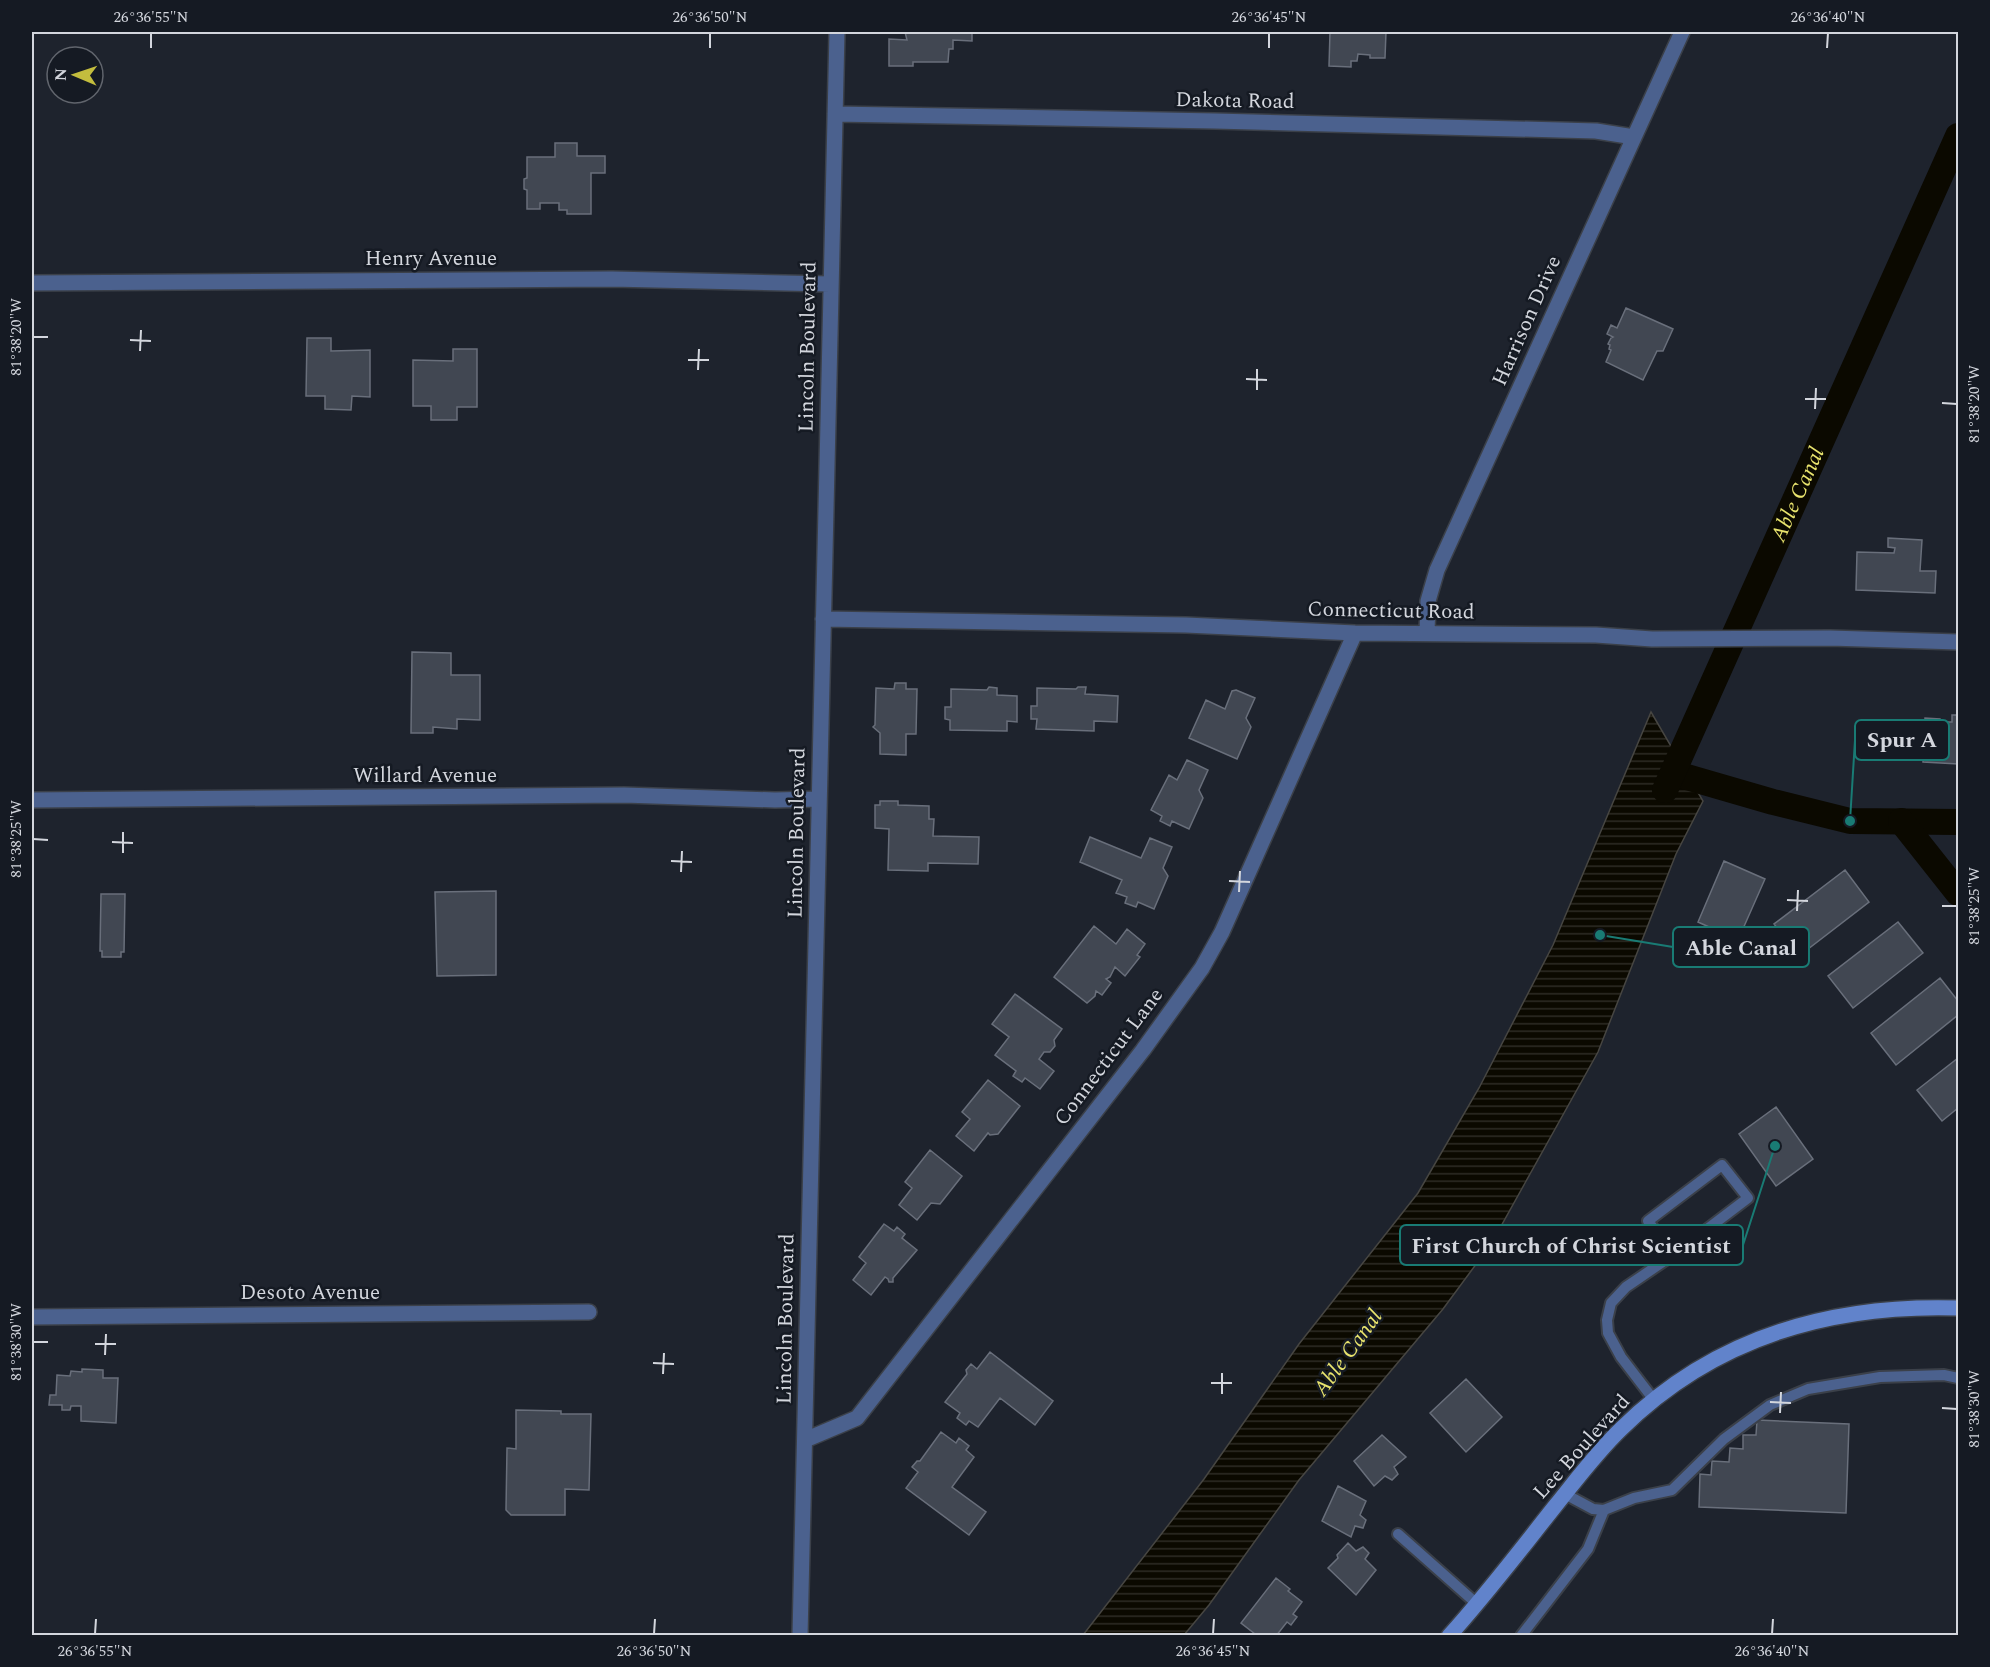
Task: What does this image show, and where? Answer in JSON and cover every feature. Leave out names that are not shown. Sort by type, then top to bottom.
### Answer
[{"type":"main road","name":"Lee Boulevard","points":[[1449,1635],[1477,1604],[1592,1460],[1620,1430],[1654,1400],[1697,1370],[1759,1338],[1785,1328],[1851,1313],[1894,1309],[1959,1308]]},
{"type":"street","name":"Lincoln Boulevard","points":[[800,1635],[837,32]]},
{"type":"street","name":"Harrison Drive","points":[[1427,632],[1428,601],[1437,570],[1682,32]]},
{"type":"street","name":"Dakota Road","points":[[835,114],[1596,131],[1634,137]]},
{"type":"street","name":"Henry Avenue","points":[[32,283],[612,279],[831,284]]},
{"type":"street","name":"Connecticut Road","points":[[823,619],[1186,625],[1355,633],[1596,635],[1652,639],[1830,638],[1959,642]]},
{"type":"street","name":"Connecticut Lane","points":[[805,1440],[857,1418],[1143,1050],[1202,968],[1222,932],[1355,633]]},
{"type":"street","name":"Willard Avenue","points":[[32,800],[612,795],[775,800],[818,799]]},
{"type":"street","name":"Desoto Avenue","points":[[32,1317],[589,1312]]},
{"type":"lane","points":[[1654,1400],[1621,1357],[1608,1333],[1607,1320],[1611,1303],[1626,1287],[1673,1255],[1748,1198],[1722,1166],[1648,1221],[1673,1255]]},
{"type":"lane","points":[[1565,1494],[1593,1509],[1604,1510],[1634,1498],[1672,1490],[1724,1439],[1770,1405],[1808,1389],[1880,1377],[1944,1375],[1959,1378]]},
{"type":"lane","points":[[1521,1635],[1588,1549],[1604,1510]]},
{"type":"lane","points":[[1398,1534],[1477,1604]]},
{"type":"water","points":[[1651,712],[1703,801],[1676,854],[1598,1052],[1491,1244],[1443,1309],[1299,1480],[1209,1605],[1184,1635],[1083,1635],[1204,1479],[1299,1344],[1418,1193],[1479,1088],[1553,945]]},
{"type":"building","points":[[905,32],[972,32],[972,41],[953,40],[953,49],[949,49],[948,62],[913,62],[913,66],[889,66],[889,39],[907,40]]},
{"type":"building","points":[[1330,32],[1386,32],[1385,58],[1370,58],[1370,55],[1358,54],[1357,61],[1351,61],[1351,67],[1329,66]]},
{"type":"building","points":[[555,143],[577,143],[577,156],[605,156],[605,173],[591,173],[591,214],[567,214],[567,210],[559,210],[559,203],[540,203],[540,209],[527,209],[527,190],[524,189],[524,179],[527,178],[527,157],[555,157]]},
{"type":"building","points":[[1626,308],[1673,329],[1663,351],[1657,351],[1643,380],[1606,362],[1611,350],[1608,344],[1613,337],[1607,334],[1611,325],[1617,328]]},
{"type":"building","points":[[307,338],[331,338],[331,351],[370,350],[370,397],[352,396],[351,410],[325,409],[325,396],[306,396]]},
{"type":"building","points":[[453,349],[477,349],[477,407],[457,407],[457,420],[431,420],[431,406],[413,406],[413,360],[453,361]]},
{"type":"building","points":[[1888,538],[1922,540],[1920,571],[1936,571],[1935,593],[1856,590],[1857,552],[1894,553],[1895,548],[1888,547]]},
{"type":"building","points":[[412,652],[451,653],[451,675],[480,675],[480,720],[457,719],[457,729],[433,727],[433,733],[411,733]]},
{"type":"building","points":[[895,683],[906,683],[906,689],[917,689],[916,734],[906,734],[906,755],[880,754],[880,733],[873,727],[875,725],[876,688],[894,689]]},
{"type":"building","points":[[989,687],[997,688],[997,695],[1017,696],[1017,722],[1007,721],[1007,731],[950,730],[950,720],[945,719],[945,707],[951,707],[951,689],[987,690]]},
{"type":"building","points":[[1086,687],[1085,694],[1118,696],[1117,722],[1094,721],[1094,731],[1036,729],[1037,719],[1031,719],[1031,706],[1037,706],[1037,688],[1076,689]]},
{"type":"building","points":[[1236,690],[1255,698],[1246,718],[1251,727],[1237,759],[1189,738],[1206,700],[1225,709],[1232,691]]},
{"type":"building","points":[[1952,715],[1958,715],[1958,764],[1923,762],[1925,718],[1952,722]]},
{"type":"building","points":[[1187,760],[1208,770],[1199,790],[1203,798],[1189,829],[1172,821],[1170,826],[1160,821],[1162,816],[1151,810],[1169,775],[1177,780]]},
{"type":"building","points":[[880,801],[898,801],[898,805],[929,806],[929,819],[934,819],[933,836],[979,837],[978,864],[928,863],[928,871],[888,870],[889,829],[875,828],[875,805],[880,805]]},
{"type":"building","points":[[1090,837],[1141,858],[1150,838],[1172,847],[1163,868],[1168,876],[1154,909],[1138,902],[1136,907],[1125,903],[1127,897],[1116,893],[1122,880],[1080,862]]},
{"type":"building","points":[[1724,861],[1765,879],[1738,940],[1698,922]]},
{"type":"building","points":[[1845,870],[1869,902],[1799,956],[1774,924]]},
{"type":"building","points":[[496,891],[496,975],[437,976],[435,892]]},
{"type":"building","points":[[101,894],[125,894],[124,952],[121,952],[121,957],[102,957],[102,951],[100,951]]},
{"type":"building","points":[[1898,922],[1923,953],[1853,1008],[1828,976]]},
{"type":"building","points":[[1094,926],[1116,944],[1127,929],[1145,944],[1137,955],[1140,957],[1125,976],[1115,967],[1110,977],[1106,979],[1111,983],[1102,995],[1096,991],[1095,996],[1087,1003],[1054,977]]},
{"type":"building","points":[[1940,978],[1958,1001],[1958,1015],[1896,1065],[1871,1033]]},
{"type":"building","points":[[1015,994],[1062,1029],[1054,1040],[1055,1046],[1050,1052],[1044,1052],[1039,1059],[1054,1071],[1040,1089],[1025,1078],[1022,1082],[1013,1076],[1016,1071],[995,1055],[1009,1037],[992,1024]]},
{"type":"building","points":[[1958,1058],[1958,1108],[1942,1121],[1917,1090]]},
{"type":"building","points":[[988,1080],[1020,1106],[998,1134],[988,1133],[974,1151],[956,1136],[970,1119],[962,1112]]},
{"type":"building","points":[[1776,1107],[1813,1159],[1776,1186],[1739,1134]]},
{"type":"building","points":[[930,1150],[962,1176],[940,1204],[931,1203],[917,1220],[899,1205],[912,1188],[905,1182]]},
{"type":"building","points":[[884,1224],[894,1231],[897,1227],[905,1234],[902,1238],[917,1250],[893,1278],[893,1282],[889,1282],[885,1277],[871,1295],[853,1280],[866,1263],[859,1257]]},
{"type":"building","points":[[990,1352],[1053,1401],[1035,1425],[1000,1398],[978,1427],[969,1421],[966,1425],[957,1418],[960,1413],[945,1402],[967,1374],[966,1370],[971,1364],[977,1369]]},
{"type":"building","points":[[82,1369],[103,1370],[103,1378],[118,1378],[116,1423],[81,1421],[81,1406],[71,1406],[70,1410],[62,1410],[62,1405],[49,1405],[50,1395],[56,1395],[57,1375],[70,1376],[71,1371],[82,1372]]},
{"type":"building","points":[[1466,1379],[1502,1417],[1466,1452],[1430,1413]]},
{"type":"building","points":[[516,1410],[591,1414],[589,1490],[565,1489],[565,1515],[511,1515],[506,1510],[507,1448],[516,1449]]},
{"type":"building","points":[[1757,1420],[1849,1424],[1846,1513],[1699,1507],[1700,1474],[1711,1475],[1712,1461],[1729,1462],[1730,1448],[1743,1449],[1743,1435],[1756,1435]]},
{"type":"building","points":[[941,1432],[956,1443],[959,1438],[969,1446],[966,1450],[974,1457],[952,1487],[986,1512],[969,1535],[906,1488],[918,1472],[912,1467],[920,1461]]},
{"type":"building","points":[[1382,1435],[1406,1457],[1394,1467],[1398,1474],[1392,1480],[1385,1476],[1374,1486],[1354,1461]]},
{"type":"building","points":[[1338,1486],[1366,1501],[1360,1515],[1366,1520],[1363,1528],[1355,1526],[1351,1537],[1322,1521]]},
{"type":"building","points":[[1348,1543],[1356,1551],[1363,1547],[1369,1553],[1365,1559],[1376,1570],[1356,1595],[1328,1568]]},
{"type":"building","points":[[1276,1578],[1302,1602],[1293,1614],[1297,1617],[1291,1625],[1287,1622],[1276,1636],[1253,1636],[1255,1634],[1241,1623]]},
{"type":"waterway","name":"Able Canal","points":[[1665,790],[1958,136]]},
{"type":"waterway","points":[[1673,773],[1773,802],[1850,821],[1958,822]]},
{"type":"waterway","points":[[1901,821],[1958,893]]},
{"type":"place","name":"Spur A","points":[[1850,821]]},
{"type":"place","name":"Able Canal","points":[[1600,935]]},
{"type":"place","name":"First Church of Christ Scientist","points":[[1775,1146]]}]
